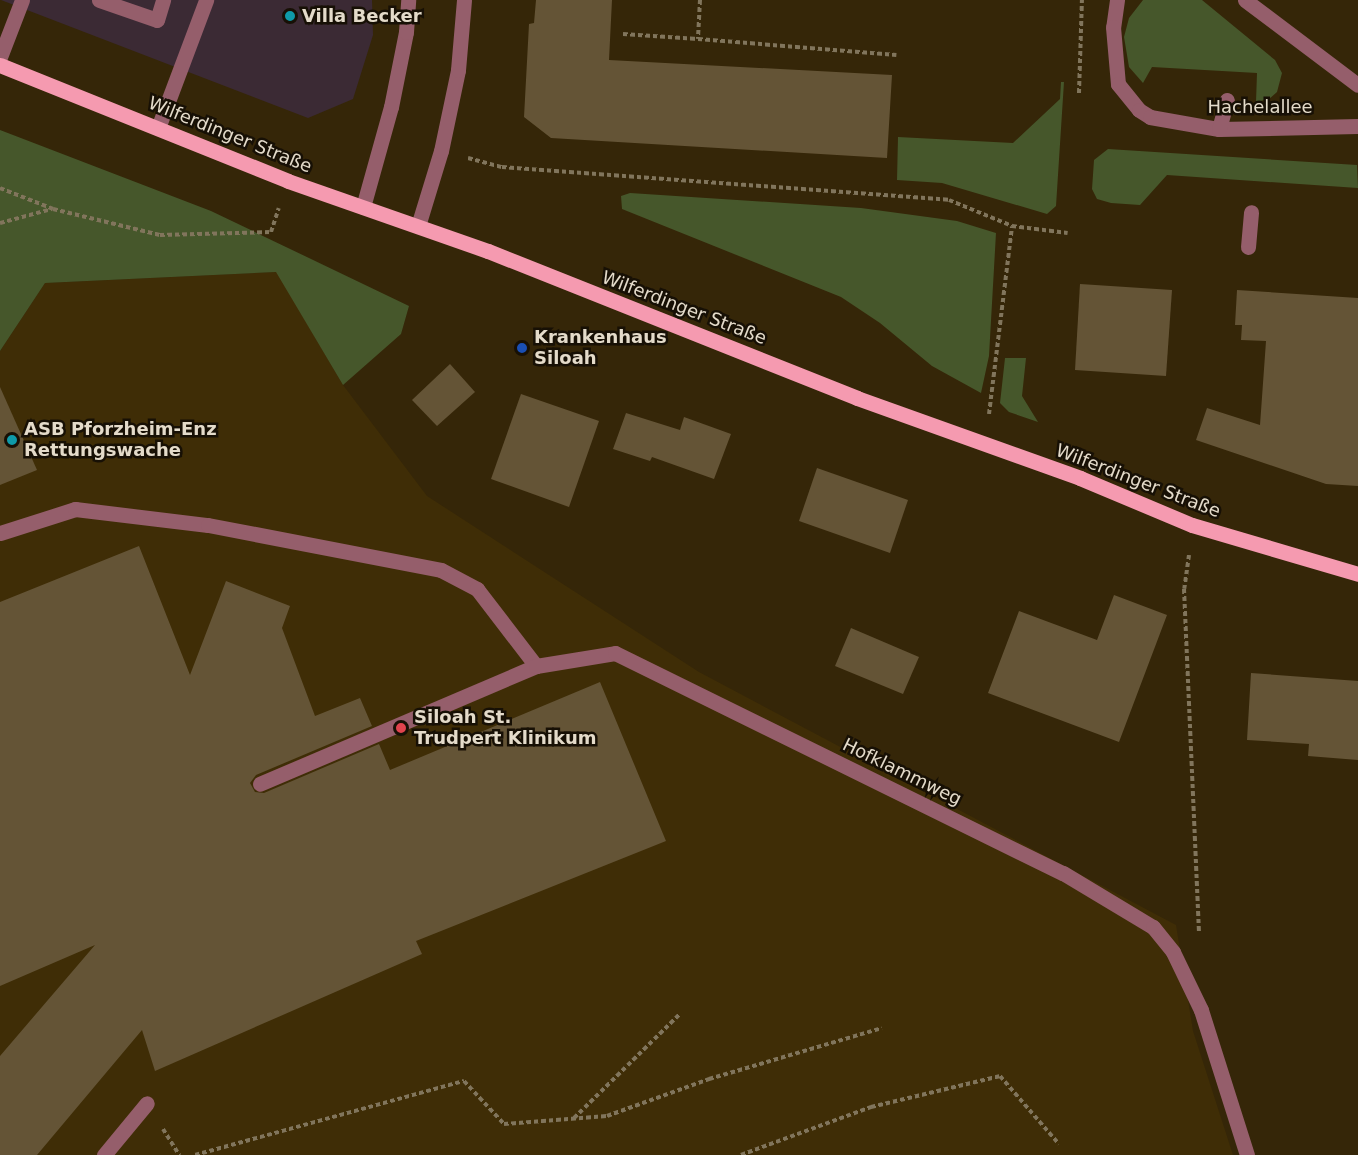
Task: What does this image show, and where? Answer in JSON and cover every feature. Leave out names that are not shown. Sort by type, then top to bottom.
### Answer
[{"type":"main road","name":"Wilferdinger Straße","points":[[0,65],[288,181],[418,226],[857,398],[979,440],[1192,525],[1358,574]]},
{"type":"street","points":[[0,57],[22,0]]},
{"type":"street","points":[[99,0],[157,20],[163,0]]},
{"type":"street","points":[[158,128],[206,0]]},
{"type":"street","points":[[363,207],[387,125],[406,32],[408,0]]},
{"type":"street","points":[[418,226],[441,151],[458,70],[464,0]]},
{"type":"street","name":"Hachelallee","points":[[1117,0],[1113,27],[1118,84],[1139,111],[1150,117],[1219,129],[1358,126]]},
{"type":"street","points":[[1245,0],[1358,85]]},
{"type":"street","points":[[1219,129],[1227,100]]},
{"type":"street","points":[[1248,246],[1251,212]]},
{"type":"street","points":[[0,533],[75,509],[208,525],[441,570],[477,589],[536,666]]},
{"type":"street","name":"Hofklammweg","points":[[260,784],[536,666],[615,653],[1063,873],[1153,927],[1173,952],[1202,1010],[1247,1155]]},
{"type":"street","points":[[104,1155],[147,1103]]},
{"type":"path","points":[[698,39],[700,0]]},
{"type":"path","points":[[1079,93],[1082,0]]},
{"type":"path","points":[[623,34],[896,55]]},
{"type":"path","points":[[441,151],[502,167],[949,200],[1012,226],[1068,232]]},
{"type":"path","points":[[0,188],[53,209],[160,235],[271,232],[288,181]]},
{"type":"path","points":[[0,223],[53,209]]},
{"type":"path","points":[[979,440],[990,410],[1012,226]]},
{"type":"path","points":[[1192,525],[1184,589],[1199,945]]},
{"type":"path","points":[[574,1118],[680,1014]]},
{"type":"path","points":[[195,1155],[464,1082],[504,1124],[607,1116],[709,1079],[882,1028]]},
{"type":"path","points":[[741,1155],[871,1107],[1000,1076],[1059,1144]]},
{"type":"shaded area","points":[[1,0],[372,0],[373,35],[353,99],[308,118]]},
{"type":"shaded area","name":"Siloah St. Trudpert Klinikum","points":[[277,272],[343,385],[427,496],[699,672],[1176,925],[1193,1031],[1233,1155],[0,1155],[0,351],[45,283]]},
{"type":"green space","points":[[1143,0],[1202,0],[1275,60],[1282,73],[1277,92],[1269,99],[1256,102],[1257,73],[1152,67],[1143,83],[1129,67],[1124,37],[1129,18]]},
{"type":"green space","points":[[1061,82],[1064,82],[1056,206],[1047,214],[942,183],[897,180],[898,137],[1013,143],[1060,99]]},
{"type":"green space","points":[[0,130],[211,211],[409,306],[401,334],[343,385],[276,272],[45,283],[0,351]]},
{"type":"green space","points":[[1108,149],[1357,165],[1358,188],[1167,175],[1140,205],[1111,203],[1097,199],[1092,189],[1094,160]]},
{"type":"green space","points":[[630,193],[861,208],[957,221],[996,233],[989,356],[981,393],[932,366],[880,323],[841,297],[622,209],[621,196]]},
{"type":"green space","points":[[1005,358],[1026,358],[1022,396],[1038,422],[1009,412],[1000,403]]},
{"type":"building","points":[[536,0],[612,0],[609,60],[892,75],[887,158],[551,138],[524,117],[529,24],[534,23]]},
{"type":"building","points":[[1080,284],[1172,290],[1166,376],[1075,370]]},
{"type":"building","points":[[1237,290],[1358,298],[1358,486],[1326,484],[1196,440],[1207,408],[1260,425],[1266,341],[1241,340],[1242,325],[1235,325]]},
{"type":"building","points":[[450,364],[475,392],[437,426],[412,400]]},
{"type":"building","name":"ASB Pforzheim-Enz Rettungswache","points":[[0,387],[37,470],[0,485]]},
{"type":"building","points":[[521,394],[599,421],[569,507],[491,479]]},
{"type":"building","points":[[626,413],[680,430],[684,417],[731,434],[714,479],[652,457],[650,461],[613,449]]},
{"type":"building","points":[[817,468],[908,500],[890,553],[799,521]]},
{"type":"building","points":[[139,546],[190,675],[226,581],[290,606],[282,628],[315,716],[360,698],[372,726],[256,775],[250,783],[255,792],[264,793],[379,744],[390,770],[600,682],[666,841],[416,941],[422,954],[155,1071],[142,1030],[37,1155],[0,1155],[0,1056],[95,945],[0,986],[0,602]]},
{"type":"building","points":[[1114,595],[1167,615],[1119,742],[988,693],[1019,611],[1097,640]]},
{"type":"building","points":[[851,628],[919,657],[903,694],[835,666]]},
{"type":"building","points":[[1251,673],[1358,681],[1358,760],[1308,756],[1309,744],[1247,740]]},
{"type":"place","name":"Villa Becker","points":[[290,16]]},
{"type":"place","name":"Krankenhaus Siloah","points":[[522,348]]},
{"type":"place","name":"ASB Pforzheim-Enz Rettungswache","points":[[12,440]]},
{"type":"place","name":"Siloah St. Trudpert Klinikum","points":[[401,728]]}]
